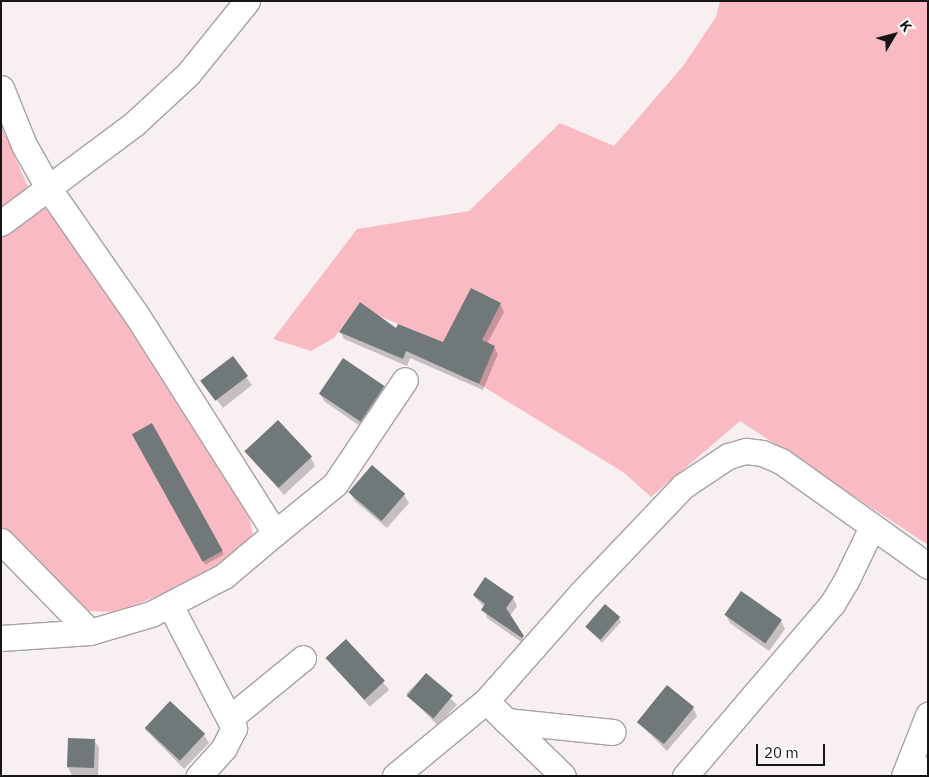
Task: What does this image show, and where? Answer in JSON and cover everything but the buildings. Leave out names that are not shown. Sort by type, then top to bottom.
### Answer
[{"type":"street","points":[[1,224],[135,123],[188,74],[247,1]]},
{"type":"street","points":[[1,88],[24,145],[49,189],[136,314],[276,533]]},
{"type":"street","points":[[1,638],[90,632],[126,624],[170,605],[224,576],[335,484],[405,380]]},
{"type":"street","points":[[395,776],[486,701],[658,510],[683,486],[728,456],[746,451],[762,453],[781,461],[920,560],[928,581]]},
{"type":"street","points":[[685,776],[832,604],[846,581],[872,527]]},
{"type":"street","points":[[1,541],[90,632]]},
{"type":"street","points":[[170,605],[231,717],[234,728],[232,737],[199,776]]},
{"type":"street","points":[[231,717],[304,658]]},
{"type":"street","points":[[486,701],[563,776]]},
{"type":"street","points":[[904,776],[928,715]]},
{"type":"street","points":[[506,721],[612,732]]},
{"type":"street","points":[[922,776],[928,769]]},
{"type":"shaded area","points":[[720,1],[928,1],[928,545],[740,421],[651,497],[623,472],[479,384],[464,351],[379,316],[360,302],[334,338],[311,351],[273,339],[357,229],[469,211],[560,123],[614,146],[683,66],[716,17]]},
{"type":"shaded area","points":[[1,125],[27,185],[86,261],[249,517],[254,540],[239,554],[193,582],[117,612],[87,611],[66,596],[1,529]]}]
